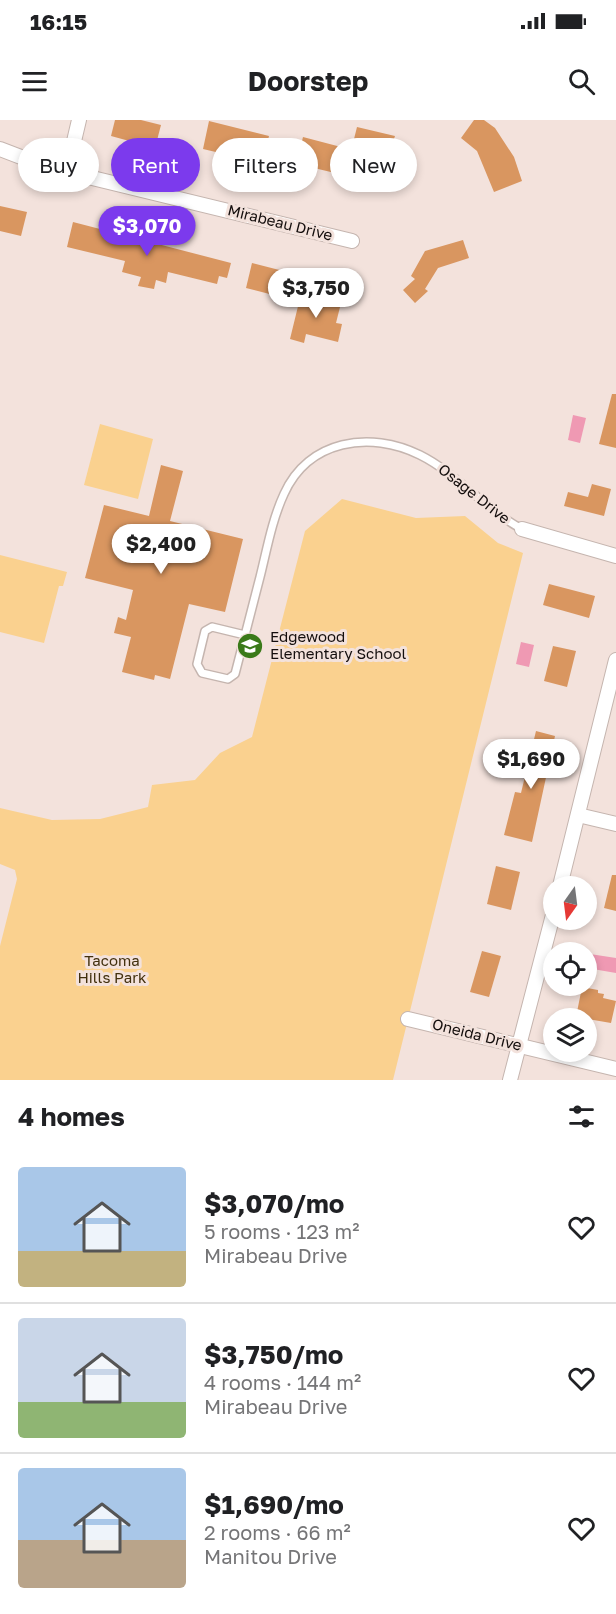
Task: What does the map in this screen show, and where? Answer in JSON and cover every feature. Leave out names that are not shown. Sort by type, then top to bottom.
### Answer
[{"type":"street","points":[[75,138],[79,120]]},
{"type":"street","name":"Mirabeau Drive","points":[[0,149],[18,155]]},
{"type":"street","name":"Mirabeau Drive","points":[[99,179],[352,241]]},
{"type":"street","name":"Osage Drive","points":[[522,530],[616,556]]},
{"type":"street","points":[[563,876],[616,660]]},
{"type":"street","points":[[578,815],[616,824]]},
{"type":"street","points":[[510,1080],[549,930]]},
{"type":"street","name":"Oneida Drive","points":[[408,1018],[616,1070]]},
{"type":"lane","name":"Osage Drive","points":[[245,635],[212,627],[206,631],[197,664],[202,673],[228,679],[235,674],[245,635],[272,528],[285,491],[301,469],[327,448],[344,442],[366,441],[419,454],[447,472],[497,516],[522,530]]},
{"type":"green space","points":[[100,424],[153,439],[138,499],[84,485]]},
{"type":"green space","name":"Tacoma Hills Park","points":[[342,499],[416,518],[465,516],[498,543],[523,553],[393,1080],[0,1080],[0,946],[17,879],[15,870],[0,864],[0,808],[52,820],[100,819],[148,807],[152,785],[195,780],[220,753],[252,737],[305,531]]},
{"type":"green space","points":[[0,555],[67,572],[63,586],[59,586],[44,643],[0,632]]},
{"type":"shaded area","points":[[573,415],[586,418],[580,443],[568,440]]},
{"type":"shaded area","points":[[521,642],[534,645],[529,667],[516,664]]},
{"type":"shaded area","points":[[597,955],[616,958],[616,973],[597,970]]},
{"type":"building","points":[[115,120],[141,120],[161,125],[158,138],[111,136]]},
{"type":"building","points":[[474,120],[484,120],[495,128],[514,157],[522,181],[494,192],[477,151],[461,138]]},
{"type":"building","points":[[209,121],[269,136],[268,138],[212,138],[212,151],[203,149]]},
{"type":"building","points":[[357,127],[395,136],[394,138],[354,138]]},
{"type":"building","points":[[318,141],[330,144],[330,172],[318,169]]},
{"type":"building","points":[[0,206],[27,212],[21,236],[0,231]]},
{"type":"building","points":[[73,222],[231,263],[227,278],[219,276],[217,284],[168,272],[166,283],[156,280],[154,289],[138,286],[141,277],[122,272],[125,261],[67,247]]},
{"type":"building","points":[[463,240],[469,258],[438,268],[425,289],[428,291],[415,303],[403,290],[415,279],[411,276],[425,251]]},
{"type":"building","points":[[252,263],[291,273],[285,298],[246,288]]},
{"type":"building","points":[[301,294],[341,303],[336,323],[342,324],[338,342],[306,334],[304,343],[290,339]]},
{"type":"building","points":[[612,394],[616,394],[616,448],[599,444]]},
{"type":"building","points":[[161,465],[183,471],[170,521],[243,539],[225,612],[189,604],[170,679],[155,675],[154,680],[122,672],[131,637],[114,633],[118,617],[126,620],[133,590],[85,578],[104,505],[149,516]]},
{"type":"building","points":[[592,484],[611,489],[604,516],[564,506],[568,492],[588,497]]},
{"type":"building","points":[[549,584],[595,596],[589,618],[543,605]]},
{"type":"building","points":[[553,646],[576,651],[567,687],[544,681]]},
{"type":"building","points":[[536,731],[555,736],[532,842],[504,835],[515,792],[521,793]]},
{"type":"building","points":[[496,866],[520,872],[511,910],[487,904]]},
{"type":"building","points":[[612,875],[616,875],[616,911],[604,908]]},
{"type":"building","points":[[482,951],[501,956],[489,997],[470,992]]},
{"type":"building","points":[[597,990],[598,993],[604,994],[603,998],[616,1001],[611,1023],[597,1021],[597,1008],[578,1008],[580,996],[597,996]]},
{"type":"place","name":"Edgewood Elementary School","points":[[250,646]]}]
